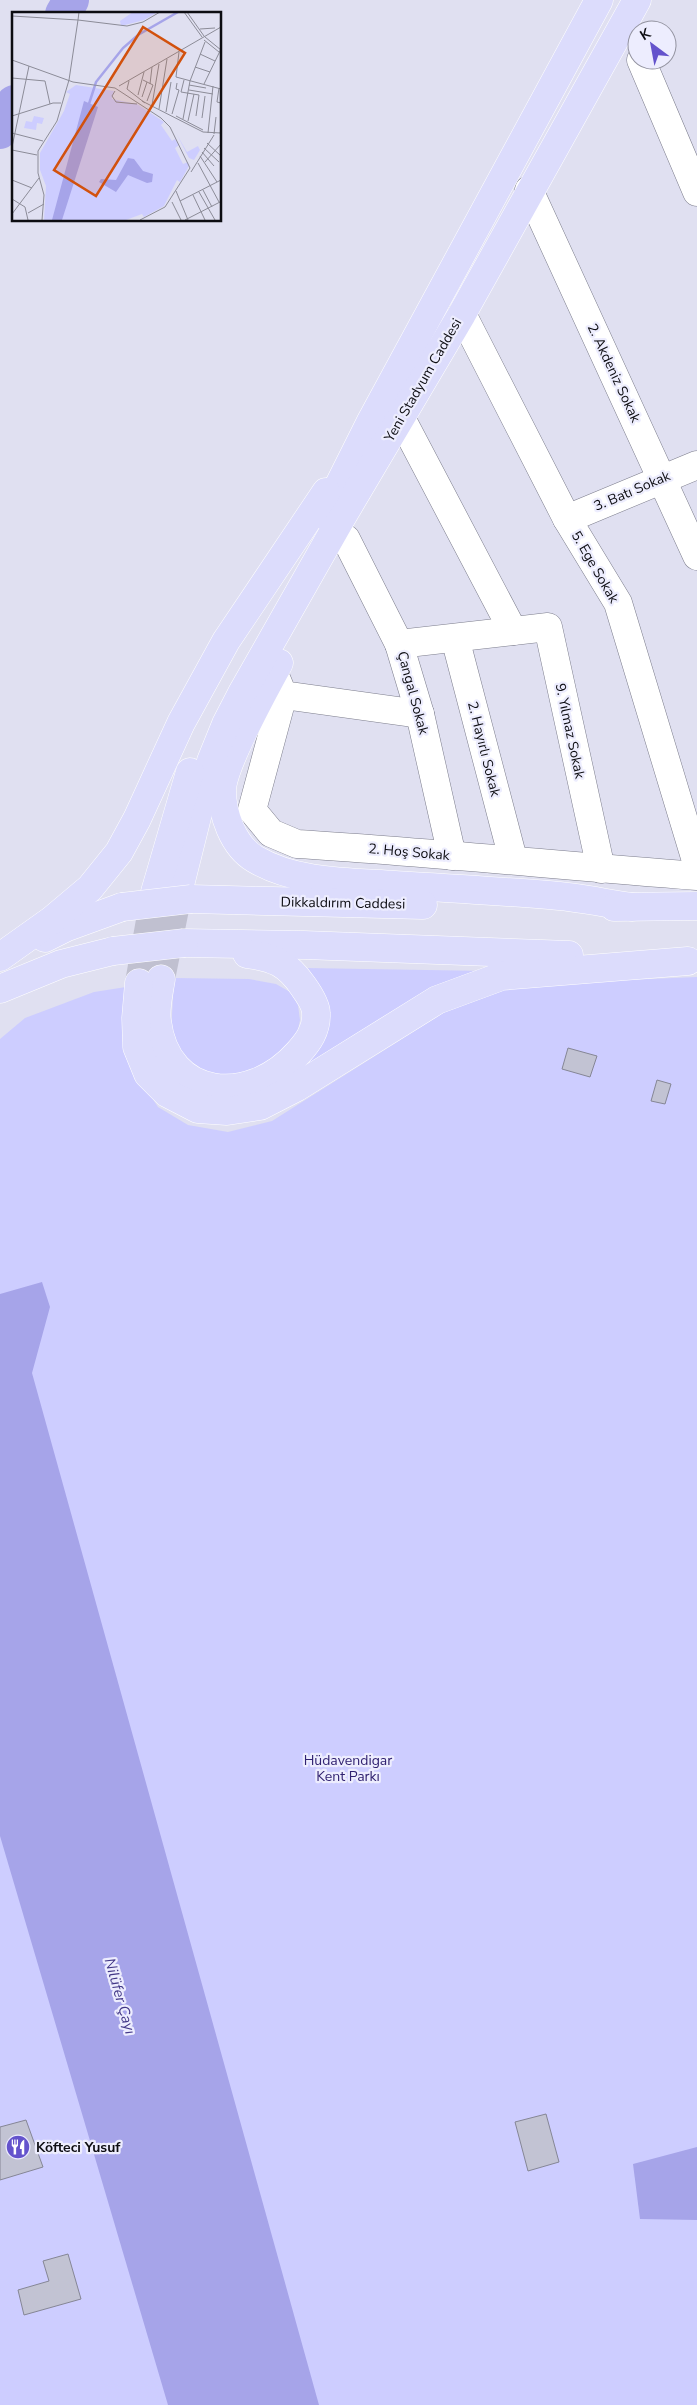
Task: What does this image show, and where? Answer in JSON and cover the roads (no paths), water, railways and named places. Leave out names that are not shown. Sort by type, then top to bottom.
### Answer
[{"type":"main road","name":"Yeni Stadyum Caddesi","points":[[201,765],[218,702],[323,517],[370,423],[599,0]]},
{"type":"main road","name":"Yeni Stadyum Caddesi","points":[[201,765],[339,522],[462,314],[529,190],[631,11]]},
{"type":"main road","points":[[402,418],[278,683],[227,767],[222,789],[225,815],[236,840],[253,858],[277,871],[306,877],[364,883],[551,895],[632,907]]},
{"type":"main road","points":[[0,958],[52,920],[90,888],[119,852],[137,820],[181,723],[226,641],[317,508],[370,423]]},
{"type":"main road","points":[[175,893],[201,765]]},
{"type":"main road","name":"Dikkaldırım Caddesi","points":[[0,958],[67,927],[122,907],[175,893],[506,907],[697,906]]},
{"type":"main road","points":[[184,943],[281,962],[297,976],[308,992],[316,1012],[312,1038],[288,1064],[259,1082],[231,1090],[201,1085],[175,1068],[161,1046],[150,981],[136,1018],[137,1048],[148,1074],[167,1092],[198,1109],[227,1111],[260,1106],[297,1087],[436,1000],[502,976],[693,960]]},
{"type":"main road","points":[[0,989],[61,964],[113,951],[184,943],[444,949],[693,960]]},
{"type":"street","points":[[645,70],[697,192]]},
{"type":"street","name":"2. Akdeniz Sokak","points":[[529,190],[697,556]]},
{"type":"street","name":"5. Ege Sokak","points":[[462,314],[567,519],[618,603],[697,864]]},
{"type":"street","points":[[402,418],[513,630]]},
{"type":"street","name":"3. Batı Sokak","points":[[567,519],[697,465]]},
{"type":"street","name":"Çangal Sokak","points":[[346,539],[399,644],[420,714],[452,856]]},
{"type":"street","name":"9. Yılmaz Sokak","points":[[399,644],[548,627],[601,869]]},
{"type":"street","name":"2. Hayırlı Sokak","points":[[456,638],[512,859]]},
{"type":"street","points":[[278,683],[420,714]]},
{"type":"street","name":"2. Hoş Sokak","points":[[278,683],[252,810],[271,833],[296,844],[512,859],[601,869],[697,876]]},
{"type":"water","points":[[42,1282],[50,1307],[32,1373],[319,2405],[168,2405],[0,1836],[0,1294]]},
{"type":"water","points":[[697,2147],[697,2220],[640,2219],[633,2164]]},
{"type":"waterway","name":"Nilüfer Çayı","points":[[64,12],[71,0]]},
{"type":"waterway","name":"Nilüfer Çayı","points":[[0,131],[12,107]]},
{"type":"tunnel","points":[[161,979],[179,889]]},
{"type":"tunnel","points":[[139,983],[155,892]]},
{"type":"place","name":"Köfteci Yusuf","points":[[18,2147]]},
{"type":"park label","name":"Hüdavendigar Kent Parkı","points":[[348,1768]]}]
